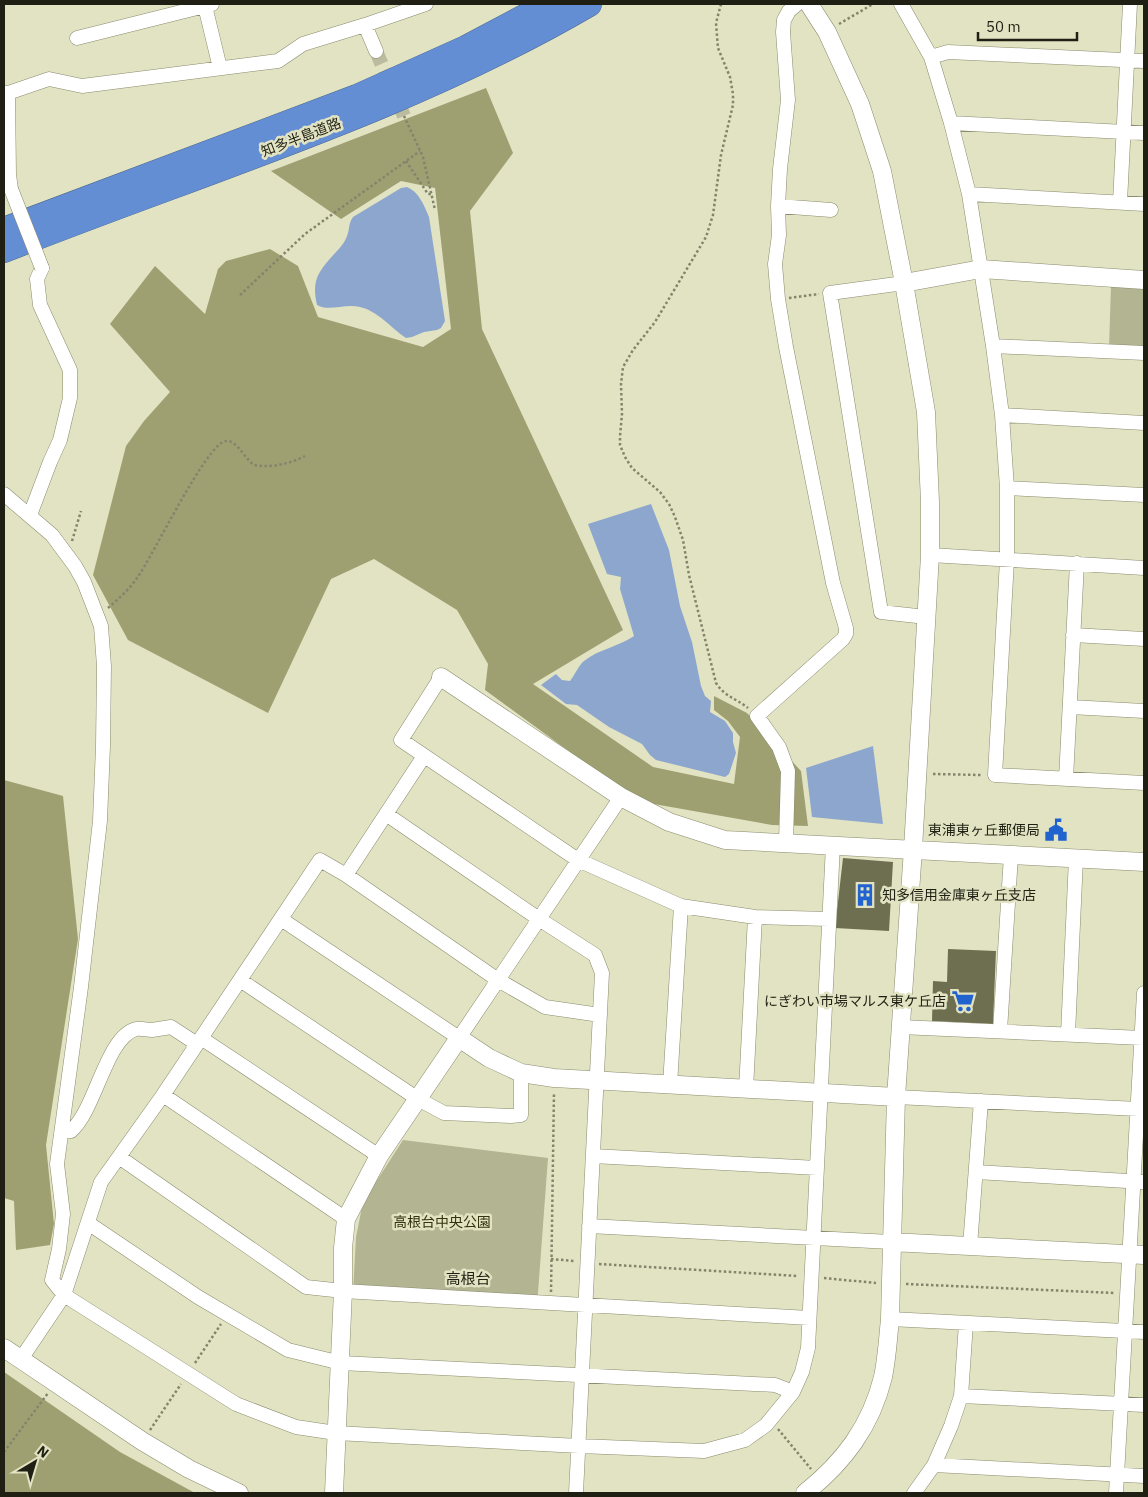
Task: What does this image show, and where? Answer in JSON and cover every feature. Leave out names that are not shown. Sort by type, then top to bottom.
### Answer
[{"type":"highway","name":"知多半島道路","points":[[4,230],[357,97],[466,48],[549,4]]},
{"type":"highway","name":"知多半島道路","points":[[4,250],[372,110],[478,63],[590,4]]},
{"type":"street","points":[[30,515],[60,440],[70,398],[70,370],[40,305],[37,280],[42,268],[11,189],[8,175],[6,93],[49,79],[82,86],[278,61],[303,44],[426,4]]},
{"type":"street","points":[[786,842],[788,771],[779,747],[757,716],[843,639],[846,634],[831,573],[778,299],[776,264],[779,235],[778,206],[788,100],[783,32],[784,20],[789,11],[797,4]]},
{"type":"street","points":[[805,1493],[820,1481],[849,1450],[867,1423],[883,1377],[890,1319],[896,1097],[930,555],[926,412],[904,283],[882,171],[860,104],[827,32],[809,4]]},
{"type":"street","points":[[901,4],[931,57],[951,123],[969,194],[1002,415],[1007,488],[1007,560],[995,775],[1144,783]]},
{"type":"street","points":[[1120,202],[1130,4]]},
{"type":"street","points":[[77,38],[208,5],[220,68]]},
{"type":"street","points":[[365,25],[376,51]]},
{"type":"street","points":[[931,57],[948,52],[1144,61]]},
{"type":"street","points":[[951,123],[1144,133]]},
{"type":"street","points":[[969,194],[1144,204]]},
{"type":"street","points":[[778,206],[831,210]]},
{"type":"street","points":[[926,617],[881,612],[830,293],[904,283],[981,269],[1144,280]]},
{"type":"street","points":[[993,346],[1144,353]]},
{"type":"street","points":[[1002,415],[1144,423]]},
{"type":"street","points":[[1007,488],[1144,496]]},
{"type":"street","points":[[4,494],[52,535],[75,566],[84,582],[101,626],[104,666],[100,821],[81,987],[57,1164],[63,1214],[59,1249],[52,1280],[64,1295],[236,1404],[296,1427],[336,1432],[704,1451],[745,1440],[770,1420],[793,1392],[802,1372],[808,1348],[833,845]]},
{"type":"street","points":[[930,555],[1144,568]]},
{"type":"street","points":[[1066,779],[1077,563]]},
{"type":"street","points":[[1073,635],[1144,639]]},
{"type":"street","points":[[829,919],[755,917],[681,906],[578,860],[401,740],[441,677],[621,797],[669,822],[725,840],[1144,862]]},
{"type":"street","points":[[1070,707],[1144,711]]},
{"type":"street","points":[[346,875],[424,756]]},
{"type":"street","points":[[334,1493],[344,1291],[343,1248],[346,1219],[379,1156],[621,797]]},
{"type":"street","points":[[386,814],[538,919],[595,955],[602,973],[576,1493]]},
{"type":"street","points":[[1000,1031],[1011,855]]},
{"type":"street","points":[[1068,1034],[1076,858]]},
{"type":"street","points":[[21,1359],[64,1295],[101,1182],[199,1041],[320,860],[346,875],[498,980],[545,1007],[600,1015]]},
{"type":"street","points":[[670,1085],[681,906]]},
{"type":"street","points":[[746,1088],[755,917]]},
{"type":"street","points":[[281,919],[489,1058],[521,1074],[596,1081],[1138,1109]]},
{"type":"street","points":[[240,980],[418,1099],[444,1113],[521,1115],[521,1074]]},
{"type":"street","points":[[1116,1493],[1127,1294],[1137,1254],[1139,1182],[1138,1109],[1144,993]]},
{"type":"street","points":[[62,1131],[71,1132],[76,1127],[94,1096],[108,1061],[121,1040],[136,1029],[153,1030],[171,1027],[199,1041],[379,1156]]},
{"type":"street","points":[[900,1027],[1142,1038]]},
{"type":"street","points":[[162,1095],[346,1219]]},
{"type":"street","points":[[970,1246],[981,1101]]},
{"type":"street","points":[[593,1156],[816,1168]]},
{"type":"street","points":[[119,1157],[306,1286],[344,1291],[809,1318]]},
{"type":"street","points":[[976,1172],[1139,1182]]},
{"type":"street","points":[[88,1223],[198,1297],[288,1350],[341,1363],[775,1385],[793,1392]]},
{"type":"street","points":[[589,1226],[1137,1254]]},
{"type":"street","points":[[890,1319],[1144,1332]]},
{"type":"street","points":[[914,1493],[934,1465],[951,1426],[961,1396],[966,1323]]},
{"type":"street","points":[[4,1348],[142,1441],[189,1469],[239,1493]]},
{"type":"street","points":[[961,1396],[1144,1405]]},
{"type":"street","points":[[934,1465],[1144,1476]]},
{"type":"path","points":[[721,4],[716,23],[718,48],[730,77],[733,105],[722,155],[713,215],[706,237],[655,322],[633,350],[623,367],[620,384],[622,414],[620,445],[632,468],[660,492],[669,504],[675,517],[683,540],[689,575],[716,683],[729,697],[739,701],[757,716]]},
{"type":"path","points":[[827,32],[873,4]]},
{"type":"path","points":[[404,116],[420,151],[435,210]]},
{"type":"path","points":[[240,295],[305,234],[420,151]]},
{"type":"path","points":[[406,161],[428,194],[431,194]]},
{"type":"path","points":[[778,299],[830,293]]},
{"type":"path","points":[[96,614],[105,610],[118,599],[137,579],[195,476],[217,445],[222,441],[234,444],[250,462],[261,466],[276,466],[295,461],[304,456]]},
{"type":"path","points":[[64,551],[70,547],[79,524],[81,511]]},
{"type":"path","points":[[933,774],[995,775]]},
{"type":"path","points":[[550,1303],[554,1078]]},
{"type":"path","points":[[551,1259],[880,1283]]},
{"type":"path","points":[[901,1284],[1127,1294]]},
{"type":"path","points":[[4,1452],[55,1383]]},
{"type":"path","points":[[770,1420],[820,1481]]},
{"type":"green space","points":[[486,88],[513,153],[470,211],[482,329],[623,630],[533,684],[653,767],[734,784],[740,737],[728,721],[714,710],[714,696],[747,713],[801,771],[808,826],[772,825],[637,801],[485,690],[488,664],[457,610],[374,559],[331,579],[268,713],[128,640],[93,575],[126,446],[144,421],[170,392],[110,324],[155,266],[205,314],[218,269],[226,261],[270,249],[298,266],[318,317],[423,347],[451,329],[435,188],[401,181],[341,219],[271,171]]},
{"type":"green space","points":[[1111,286],[1144,289],[1144,349],[1109,348]]},
{"type":"green space","points":[[4,780],[63,796],[78,939],[46,1145],[54,1224],[50,1245],[16,1250],[14,1201],[4,1198]]},
{"type":"green space","name":"高根台中央公園","points":[[403,1140],[548,1158],[537,1306],[353,1293],[356,1237],[363,1202]]},
{"type":"green space","points":[[4,1372],[120,1452],[195,1493],[4,1493]]},
{"type":"water","points":[[407,187],[418,196],[429,217],[445,321],[441,328],[437,330],[406,338],[379,316],[367,309],[354,306],[327,308],[317,305],[315,288],[321,270],[345,240],[353,217],[401,188]]},
{"type":"water","points":[[651,504],[669,550],[680,606],[692,642],[701,686],[705,696],[711,701],[710,712],[725,721],[733,733],[736,753],[729,774],[725,777],[656,760],[642,744],[609,727],[577,705],[566,704],[541,685],[556,674],[562,680],[570,681],[584,661],[634,636],[620,589],[621,577],[607,574],[588,524]]},
{"type":"water","points":[[873,746],[883,824],[812,817],[806,768]]},
{"type":"building","name":"知多信用金庫東ヶ丘支店","points":[[843,858],[893,862],[889,931],[835,928]]},
{"type":"building","name":"にぎわい市場マルス東ケ丘店","points":[[948,949],[996,951],[993,1024],[932,1021],[933,981],[947,982]]},
{"type":"tunnel","points":[[376,51],[404,116]]},
{"type":"place","name":"東浦東ヶ丘郵便局","points":[[1056,830]]},
{"type":"place","name":"知多信用金庫東ヶ丘支店","points":[[865,895]]},
{"type":"place","name":"にぎわい市場マルス東ケ丘店","points":[[963,1001]]},
{"type":"district","name":"高根台","points":[[468,1279]]}]
